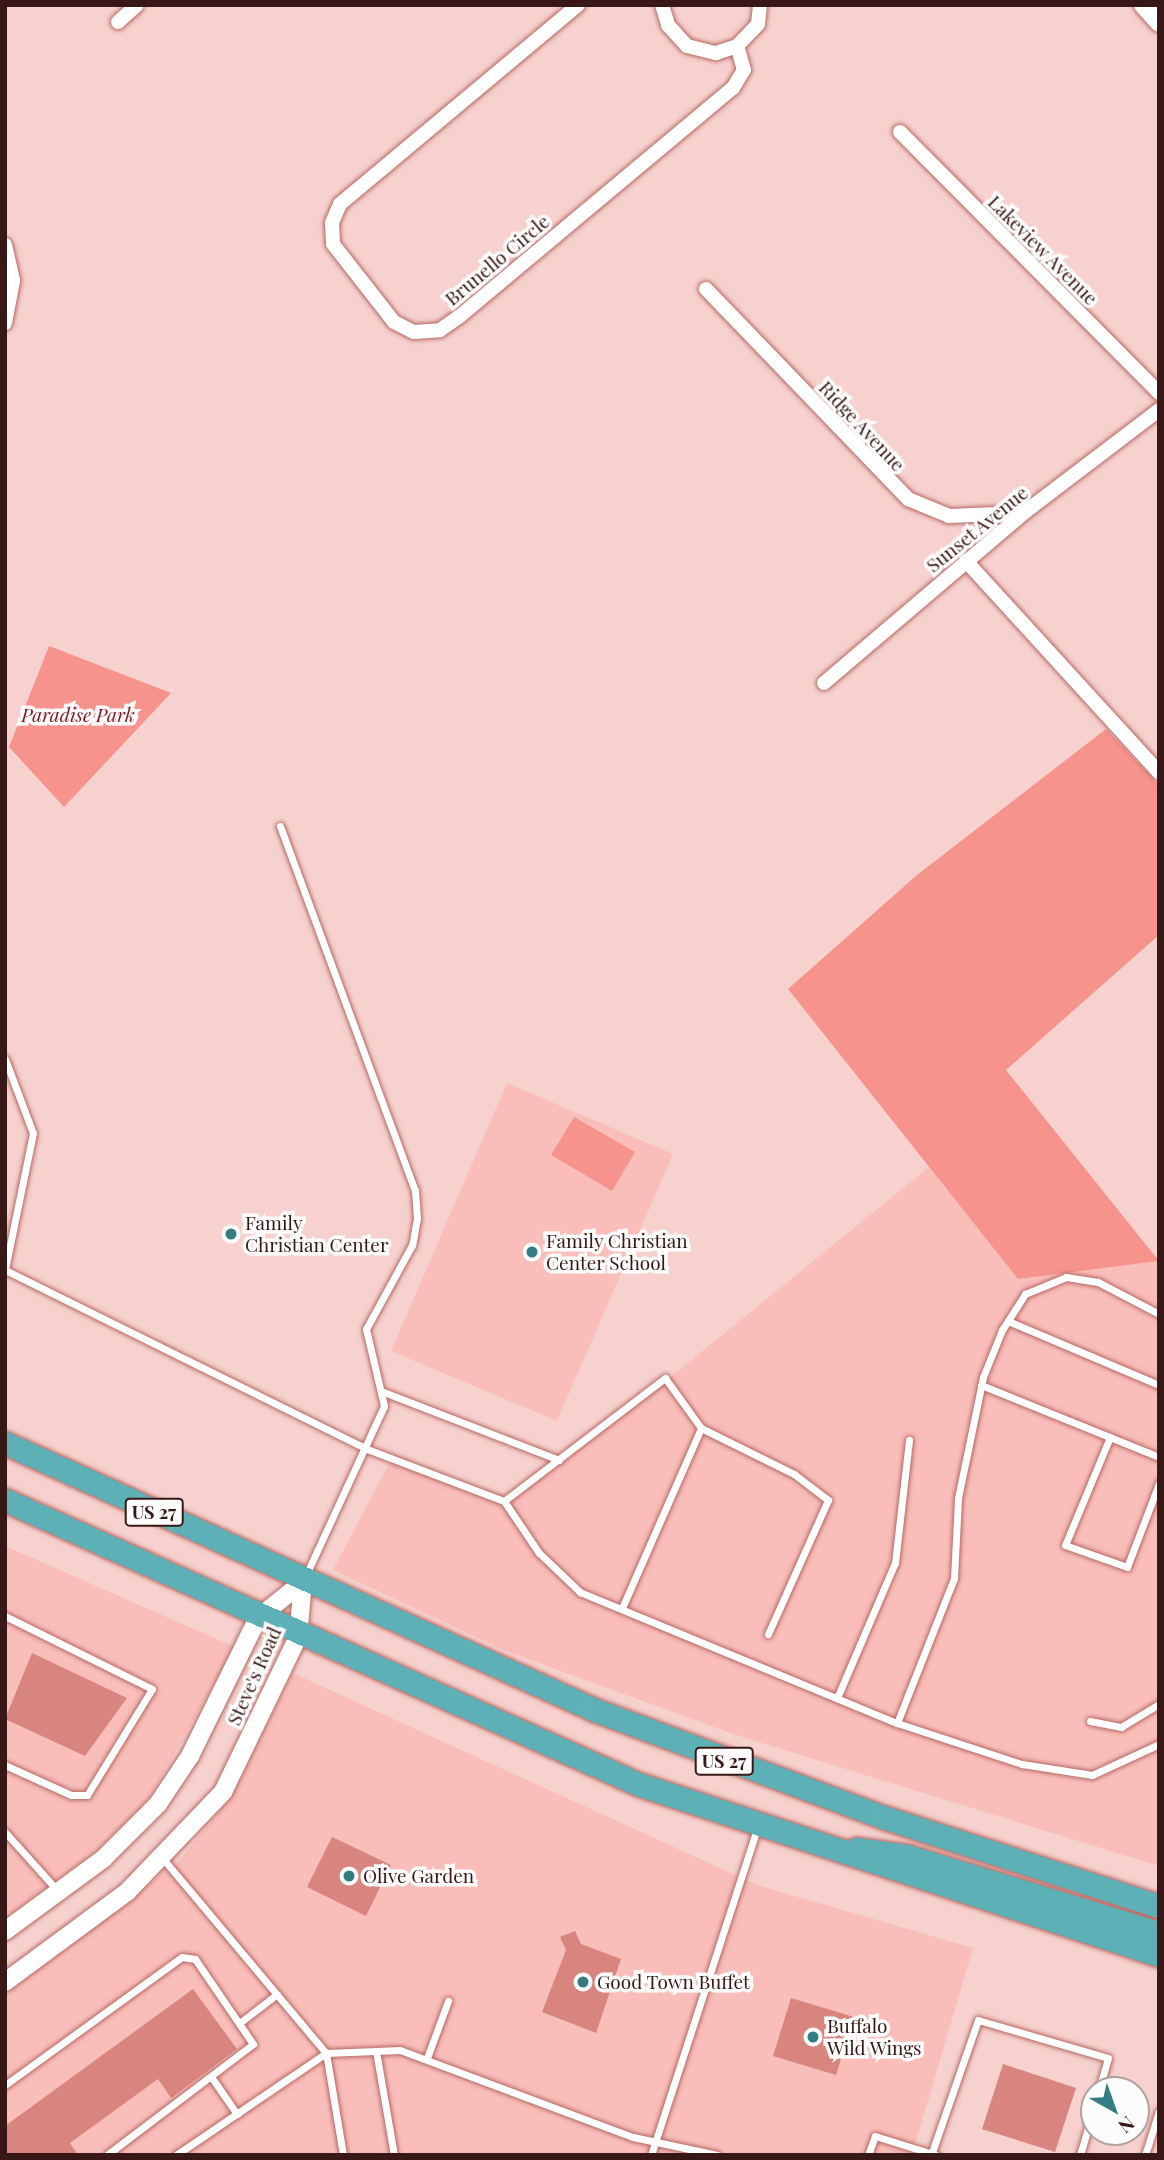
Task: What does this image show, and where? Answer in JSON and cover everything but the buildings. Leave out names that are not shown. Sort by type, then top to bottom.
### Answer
[{"type":"highway","name":"US 27","points":[[5,1443],[303,1582],[729,1763],[1159,1906]]},
{"type":"highway","name":"US 27","points":[[5,1500],[298,1637],[498,1726],[757,1828],[1159,1955]]},
{"type":"highway","points":[[801,1842],[907,1856],[1159,1933]]},
{"type":"street","points":[[118,22],[137,5]]},
{"type":"street","name":"Brunello Circle","points":[[578,5],[340,204],[332,223],[333,244],[394,322],[414,332],[440,331],[460,316],[733,88],[744,70],[737,46]]},
{"type":"street","points":[[662,5],[668,25],[687,46],[716,53],[737,46],[758,24],[760,5]]},
{"type":"street","points":[[1143,5],[1159,23]]},
{"type":"street","name":"Lakeview Avenue","points":[[900,132],[1159,393]]},
{"type":"street","points":[[5,245],[12,281],[5,323]]},
{"type":"street","name":"Ridge Avenue","points":[[706,289],[908,499],[976,519],[1026,512]]},
{"type":"street","name":"Sunset Avenue","points":[[824,683],[1026,512],[1159,410]]},
{"type":"street","points":[[966,561],[1159,772]]},
{"type":"street","name":"Steve's Road","points":[[5,1931],[118,1846],[169,1789],[258,1618],[303,1582]]},
{"type":"street","name":"Steve's Road","points":[[5,1982],[164,1860],[223,1792],[298,1637],[303,1582]]},
{"type":"lane","points":[[280,826],[415,1190],[412,1245],[366,1329],[384,1406],[367,1449],[303,1582]]},
{"type":"lane","points":[[5,1059],[33,1133],[5,1270],[367,1449],[504,1501],[539,1553],[580,1592],[897,1723],[1022,1764],[1092,1775],[1159,1744]]},
{"type":"lane","points":[[897,1723],[954,1578],[958,1498],[981,1385],[1008,1321],[1025,1294],[1066,1277],[1098,1282],[1159,1314]]},
{"type":"lane","points":[[1008,1321],[1159,1385]]},
{"type":"lane","points":[[504,1501],[665,1378],[701,1428],[794,1474],[828,1500],[768,1634]]},
{"type":"lane","points":[[981,1385],[1159,1457]]},
{"type":"lane","points":[[381,1391],[559,1460]]},
{"type":"lane","points":[[622,1608],[701,1428]]},
{"type":"lane","points":[[1110,1437],[1065,1545],[1127,1567],[1159,1483]]},
{"type":"lane","points":[[837,1698],[895,1563],[909,1440]]},
{"type":"lane","points":[[5,1626],[7,1616],[152,1689],[87,1795],[71,1795],[5,1765]]},
{"type":"lane","points":[[1090,1721],[1121,1727],[1159,1704]]},
{"type":"lane","points":[[651,2155],[653,2139],[757,1828]]},
{"type":"lane","points":[[5,1832],[58,1892]]},
{"type":"lane","points":[[164,1860],[326,2053],[343,2155]]},
{"type":"lane","points":[[5,2085],[181,1957],[195,1959],[242,2021],[253,2044],[212,2078],[107,2155]]},
{"type":"lane","points":[[242,2021],[277,1994]]},
{"type":"lane","points":[[427,2058],[448,2001]]},
{"type":"lane","points":[[868,2155],[875,2136],[933,2154],[978,2020],[1108,2058],[1103,2076]]},
{"type":"lane","points":[[176,2155],[326,2053],[376,2051],[427,2058],[633,2137],[653,2139],[717,2155]]},
{"type":"lane","points":[[376,2051],[394,2155]]},
{"type":"lane","points":[[212,2078],[237,2114]]},
{"type":"lane","points":[[1145,2155],[1159,2111]]},
{"type":"shaded area","name":"Family Christian Center School","points":[[507,1083],[673,1154],[557,1421],[391,1351]]},
{"type":"shaded area","points":[[929,1167],[1018,1279],[1159,1261],[1159,1866],[736,1735],[506,1651],[333,1570],[394,1454],[502,1502],[678,1371]]},
{"type":"shaded area","points":[[5,1546],[235,1647],[150,1797],[96,1851],[5,1918]]},
{"type":"shaded area","points":[[293,1673],[757,1885],[973,1948],[912,2155],[5,2155],[5,1995],[178,1862],[231,1797]]},
{"type":"green space","name":"Paradise Park","points":[[49,646],[171,693],[64,807],[9,747]]},
{"type":"green space","points":[[1106,729],[1159,785],[1159,935],[1006,1070],[1159,1261],[1018,1279],[788,989],[917,875]]},
{"type":"green space","points":[[574,1117],[635,1152],[612,1191],[551,1155]]},
{"type":"place","name":"Family Christian Center","points":[[231,1234]]},
{"type":"place","name":"Family Christian Center School","points":[[532,1252]]},
{"type":"place","name":"Olive Garden","points":[[349,1876]]},
{"type":"place","name":"Good Town Buffet","points":[[583,1982]]},
{"type":"place","name":"Buffalo Wild Wings","points":[[813,2037]]}]
